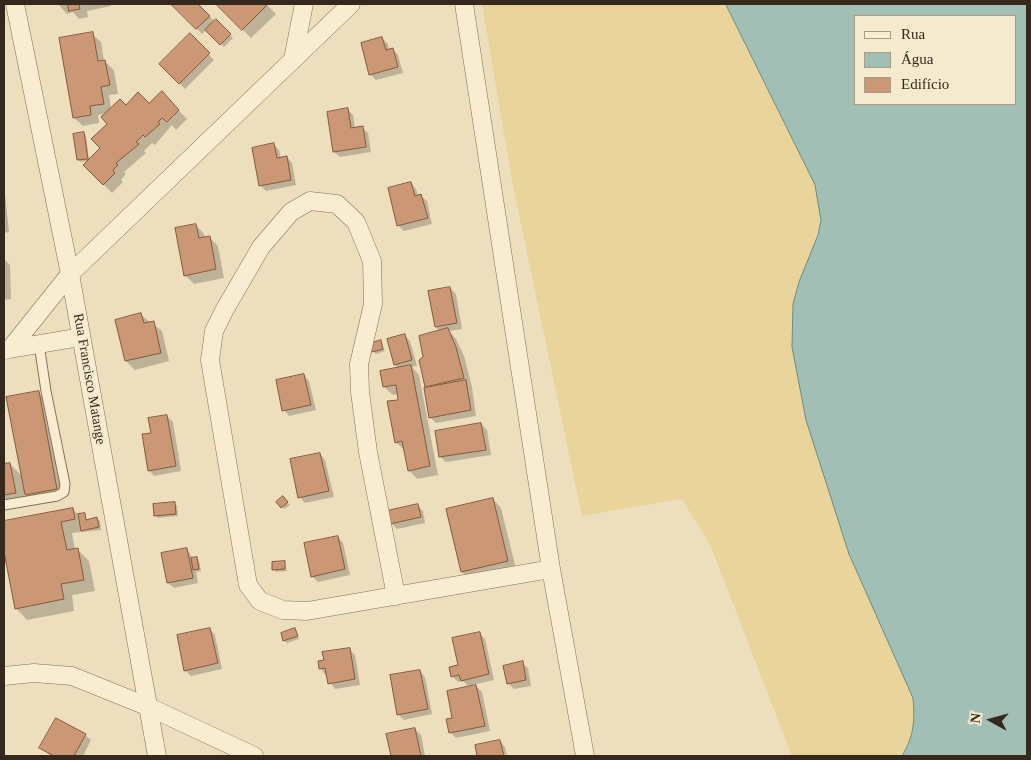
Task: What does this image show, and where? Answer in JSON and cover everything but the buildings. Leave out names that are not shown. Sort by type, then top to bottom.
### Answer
[{"type":"street","name":"Rua Francisco Matange","points":[[15,4],[70,274],[149,707],[156,756]]},
{"type":"street","points":[[293,59],[304,4]]},
{"type":"street","points":[[7,350],[70,274],[351,4]]},
{"type":"street","points":[[464,4],[551,569],[584,756]]},
{"type":"street","points":[[396,596],[368,452],[360,392],[359,364],[373,304],[372,261],[356,222],[337,204],[310,201],[291,212],[261,246],[214,331],[210,360],[248,585],[260,601],[283,610],[307,611],[396,596],[551,569]]},
{"type":"street","points":[[7,350],[81,338]]},
{"type":"street","points":[[4,676],[34,673],[72,676],[149,707],[254,756]]},
{"type":"lane","points":[[4,505],[56,496],[64,492],[65,484],[46,391],[39,344]]},
{"type":"sand","points":[[482,4],[726,4],[815,185],[821,220],[818,235],[799,282],[793,304],[792,347],[806,420],[913,698],[913,728],[902,756],[792,756],[711,547],[682,499],[582,516],[512,181]]},
{"type":"water","points":[[726,4],[1027,4],[1027,756],[902,756],[913,728],[913,698],[849,554],[806,420],[792,347],[793,304],[799,282],[818,235],[821,220],[815,185]]}]
